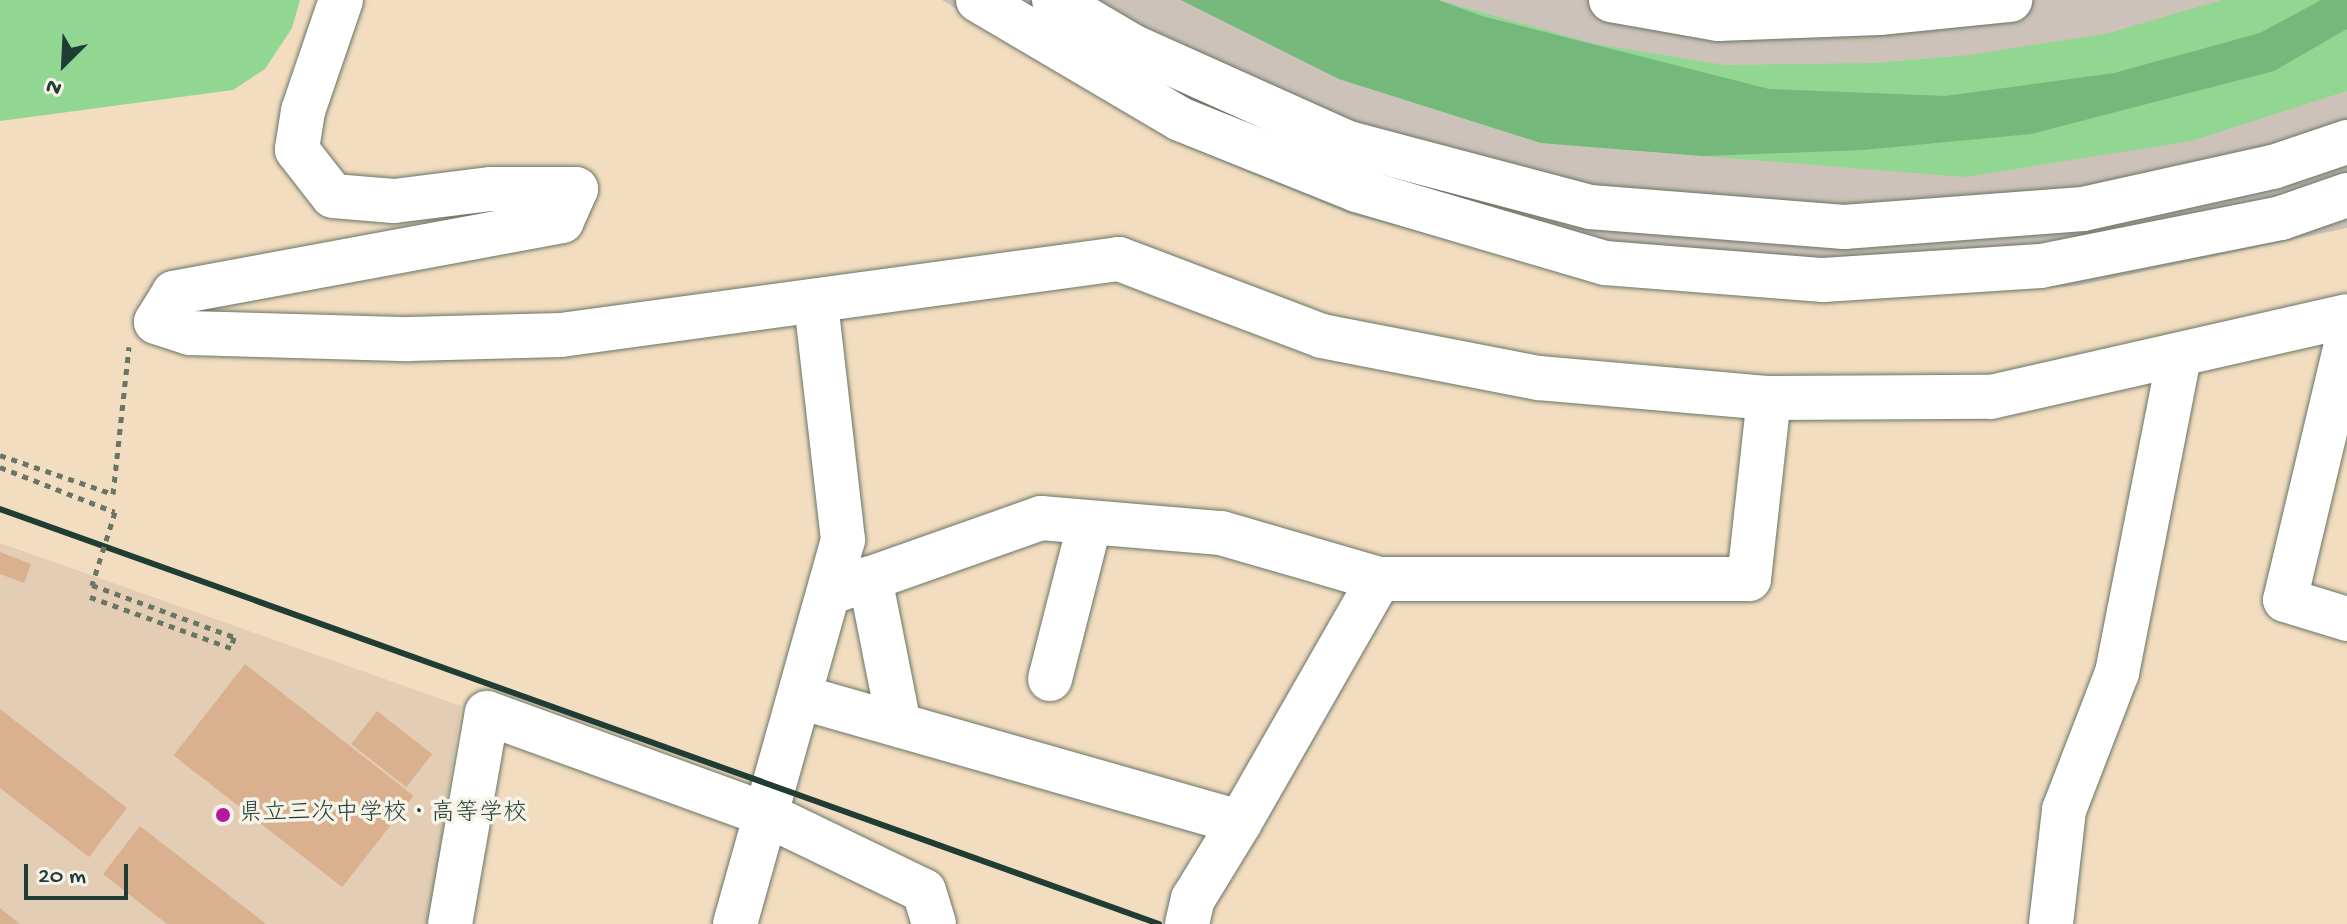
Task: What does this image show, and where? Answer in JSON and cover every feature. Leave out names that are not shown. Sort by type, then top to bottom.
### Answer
[{"type":"street","points":[[341,0],[303,111],[297,150],[333,196],[394,201],[491,189],[576,189],[562,221],[174,293],[156,322],[189,333],[409,339],[561,335],[816,303],[1119,259],[1322,336],[1539,378],[1769,398],[1991,397],[2347,316]]},
{"type":"street","points":[[978,0],[1180,119],[1357,190],[1605,263],[1823,280],[2041,266],[2281,218],[2347,195]]},
{"type":"street","points":[[1054,0],[1132,46],[1348,143],[1590,207],[1844,227],[2083,209],[2273,167],[2347,142]]},
{"type":"street","points":[[1611,0],[1718,19],[2010,0]]},
{"type":"street","points":[[735,924],[843,540],[816,303]]},
{"type":"street","points":[[2347,340],[2285,600],[2347,619]]},
{"type":"street","points":[[2051,924],[2064,810],[2117,673],[2179,356]]},
{"type":"street","points":[[829,593],[1041,518],[1089,526],[1221,533],[1379,579],[1749,579],[1769,398]]},
{"type":"street","points":[[1050,679],[1089,526]]},
{"type":"street","points":[[870,578],[899,725]]},
{"type":"street","points":[[1187,924],[1193,899],[1379,579]]},
{"type":"street","points":[[800,697],[1240,822]]},
{"type":"street","points":[[458,920],[487,713],[767,815],[924,891],[934,924]]},
{"type":"path","points":[[0,455],[113,494],[129,345],[156,322]]},
{"type":"path","points":[[0,467],[115,512],[92,585],[234,637],[231,648],[87,596]]},
{"type":"shaded area","points":[[942,0],[2347,0],[2347,228],[2076,286],[1862,298],[1600,280],[1350,214],[1174,141]]},
{"type":"shaded area","name":"県立三次中学校・高等学校","points":[[0,543],[461,706],[429,924],[0,924]]},
{"type":"green space","points":[[0,0],[300,0],[292,28],[265,69],[233,90],[0,121]]},
{"type":"green space","points":[[1181,0],[1438,0],[1595,44],[1725,65],[1876,63],[1970,55],[2109,33],[2222,0],[2347,0],[2347,91],[2191,141],[1964,177],[1541,143],[1339,79]]},
{"type":"green space","points":[[1181,0],[1438,0],[1482,16],[1769,89],[1945,96],[2114,73],[2260,33],[2321,0],[2347,0],[2347,29],[2274,71],[2031,134],[1863,150],[1703,156],[1541,143],[1339,79]]},
{"type":"building","points":[[0,552],[31,564],[24,583],[0,574]]},
{"type":"building","points":[[245,664],[414,796],[342,887],[174,755]]},
{"type":"building","points":[[0,709],[127,808],[89,857],[0,788]]},
{"type":"building","points":[[377,711],[432,754],[406,787],[351,744]]},
{"type":"building","points":[[140,826],[266,924],[167,924],[103,874]]},
{"type":"building","points":[[0,908],[20,924],[0,924]]},
{"type":"railway","points":[[0,509],[1159,924]]},
{"type":"place","name":"県立三次中学校・高等学校","points":[[223,815]]}]
